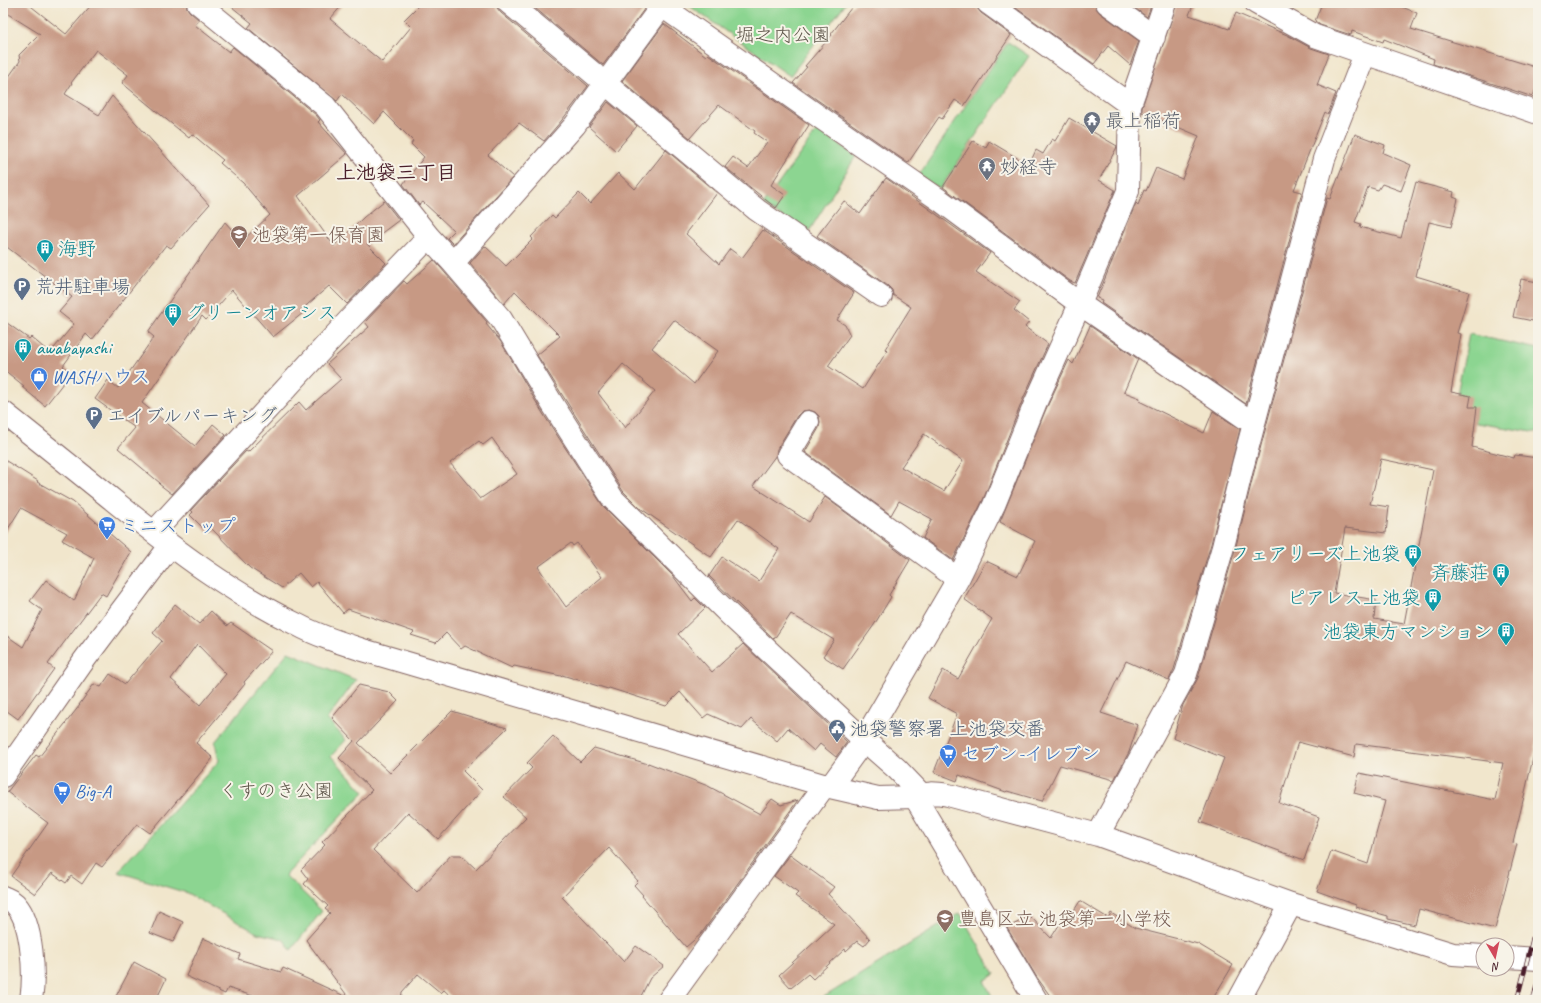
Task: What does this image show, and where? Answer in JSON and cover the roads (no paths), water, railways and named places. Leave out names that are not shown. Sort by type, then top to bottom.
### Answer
[{"type":"street","points":[[198,3],[325,106],[429,237],[501,319],[553,406],[613,499],[730,615],[864,740],[897,768],[918,795],[1036,1000]]},
{"type":"street","points":[[509,3],[757,210],[881,296]]},
{"type":"street","points":[[988,3],[1130,105]]},
{"type":"street","points":[[1107,3],[1154,37]]},
{"type":"street","points":[[668,1000],[827,786],[864,740],[958,578],[994,505],[1035,404],[1080,304],[1128,191],[1130,105],[1165,3]]},
{"type":"street","points":[[1256,3],[1315,36],[1538,114]]},
{"type":"street","points":[[453,263],[575,125],[663,4],[821,118],[941,201],[1080,304],[1254,424]]},
{"type":"street","points":[[1098,836],[1186,674],[1219,563],[1324,159],[1365,54]]},
{"type":"street","points":[[3,776],[85,659],[162,539],[349,320],[429,237]]},
{"type":"street","points":[[3,412],[162,539],[206,572],[298,626],[327,638],[363,650],[827,786],[878,798],[933,793],[948,795],[1098,836],[1291,904],[1453,954],[1475,955]]},
{"type":"street","points":[[808,422],[788,455],[958,578]]},
{"type":"street","points":[[3,897],[16,904],[27,925],[31,948],[33,989],[31,1000]]},
{"type":"street","points":[[1239,1000],[1291,904]]},
{"type":"street","points":[[1515,958],[1538,959]]},
{"type":"railway","points":[[1517,1000],[1538,918]]},
{"type":"railway","points":[[1533,1000],[1538,981]]},
{"type":"place","name":"最上稲荷","points":[[1092,135]]},
{"type":"place","name":"妙経寺","points":[[987,181]]},
{"type":"place","name":"池袋第一保育園","points":[[239,249]]},
{"type":"place","name":"海野","points":[[45,263]]},
{"type":"place","name":"荒井駐車場","points":[[22,301]]},
{"type":"place","name":"グリーンオアシス","points":[[173,327]]},
{"type":"place","name":"awabayashi","points":[[23,362]]},
{"type":"place","name":"WASHハウス","points":[[39,391]]},
{"type":"place","name":"エイブルパーキング","points":[[94,430]]},
{"type":"place","name":"ミニストップ","points":[[107,540]]},
{"type":"place","name":"フェアリーズ上池袋","points":[[1413,568]]},
{"type":"place","name":"斉藤荘","points":[[1501,587]]},
{"type":"place","name":"ピアレス上池袋","points":[[1433,612]]},
{"type":"place","name":"池袋東方マンション","points":[[1506,646]]},
{"type":"place","name":"池袋警察署 上池袋交番","points":[[837,743]]},
{"type":"place","name":"セブン-イレブン","points":[[948,768]]},
{"type":"place","name":"Big-A","points":[[62,805]]},
{"type":"place","name":"豊島区立 池袋第一小学校","points":[[945,933]]},
{"type":"district","name":"上池袋三丁目","points":[[396,172]]},
{"type":"park label","name":"堀之内公園","points":[[783,34]]},
{"type":"park label","name":"くすのき公園","points":[[276,790]]}]
